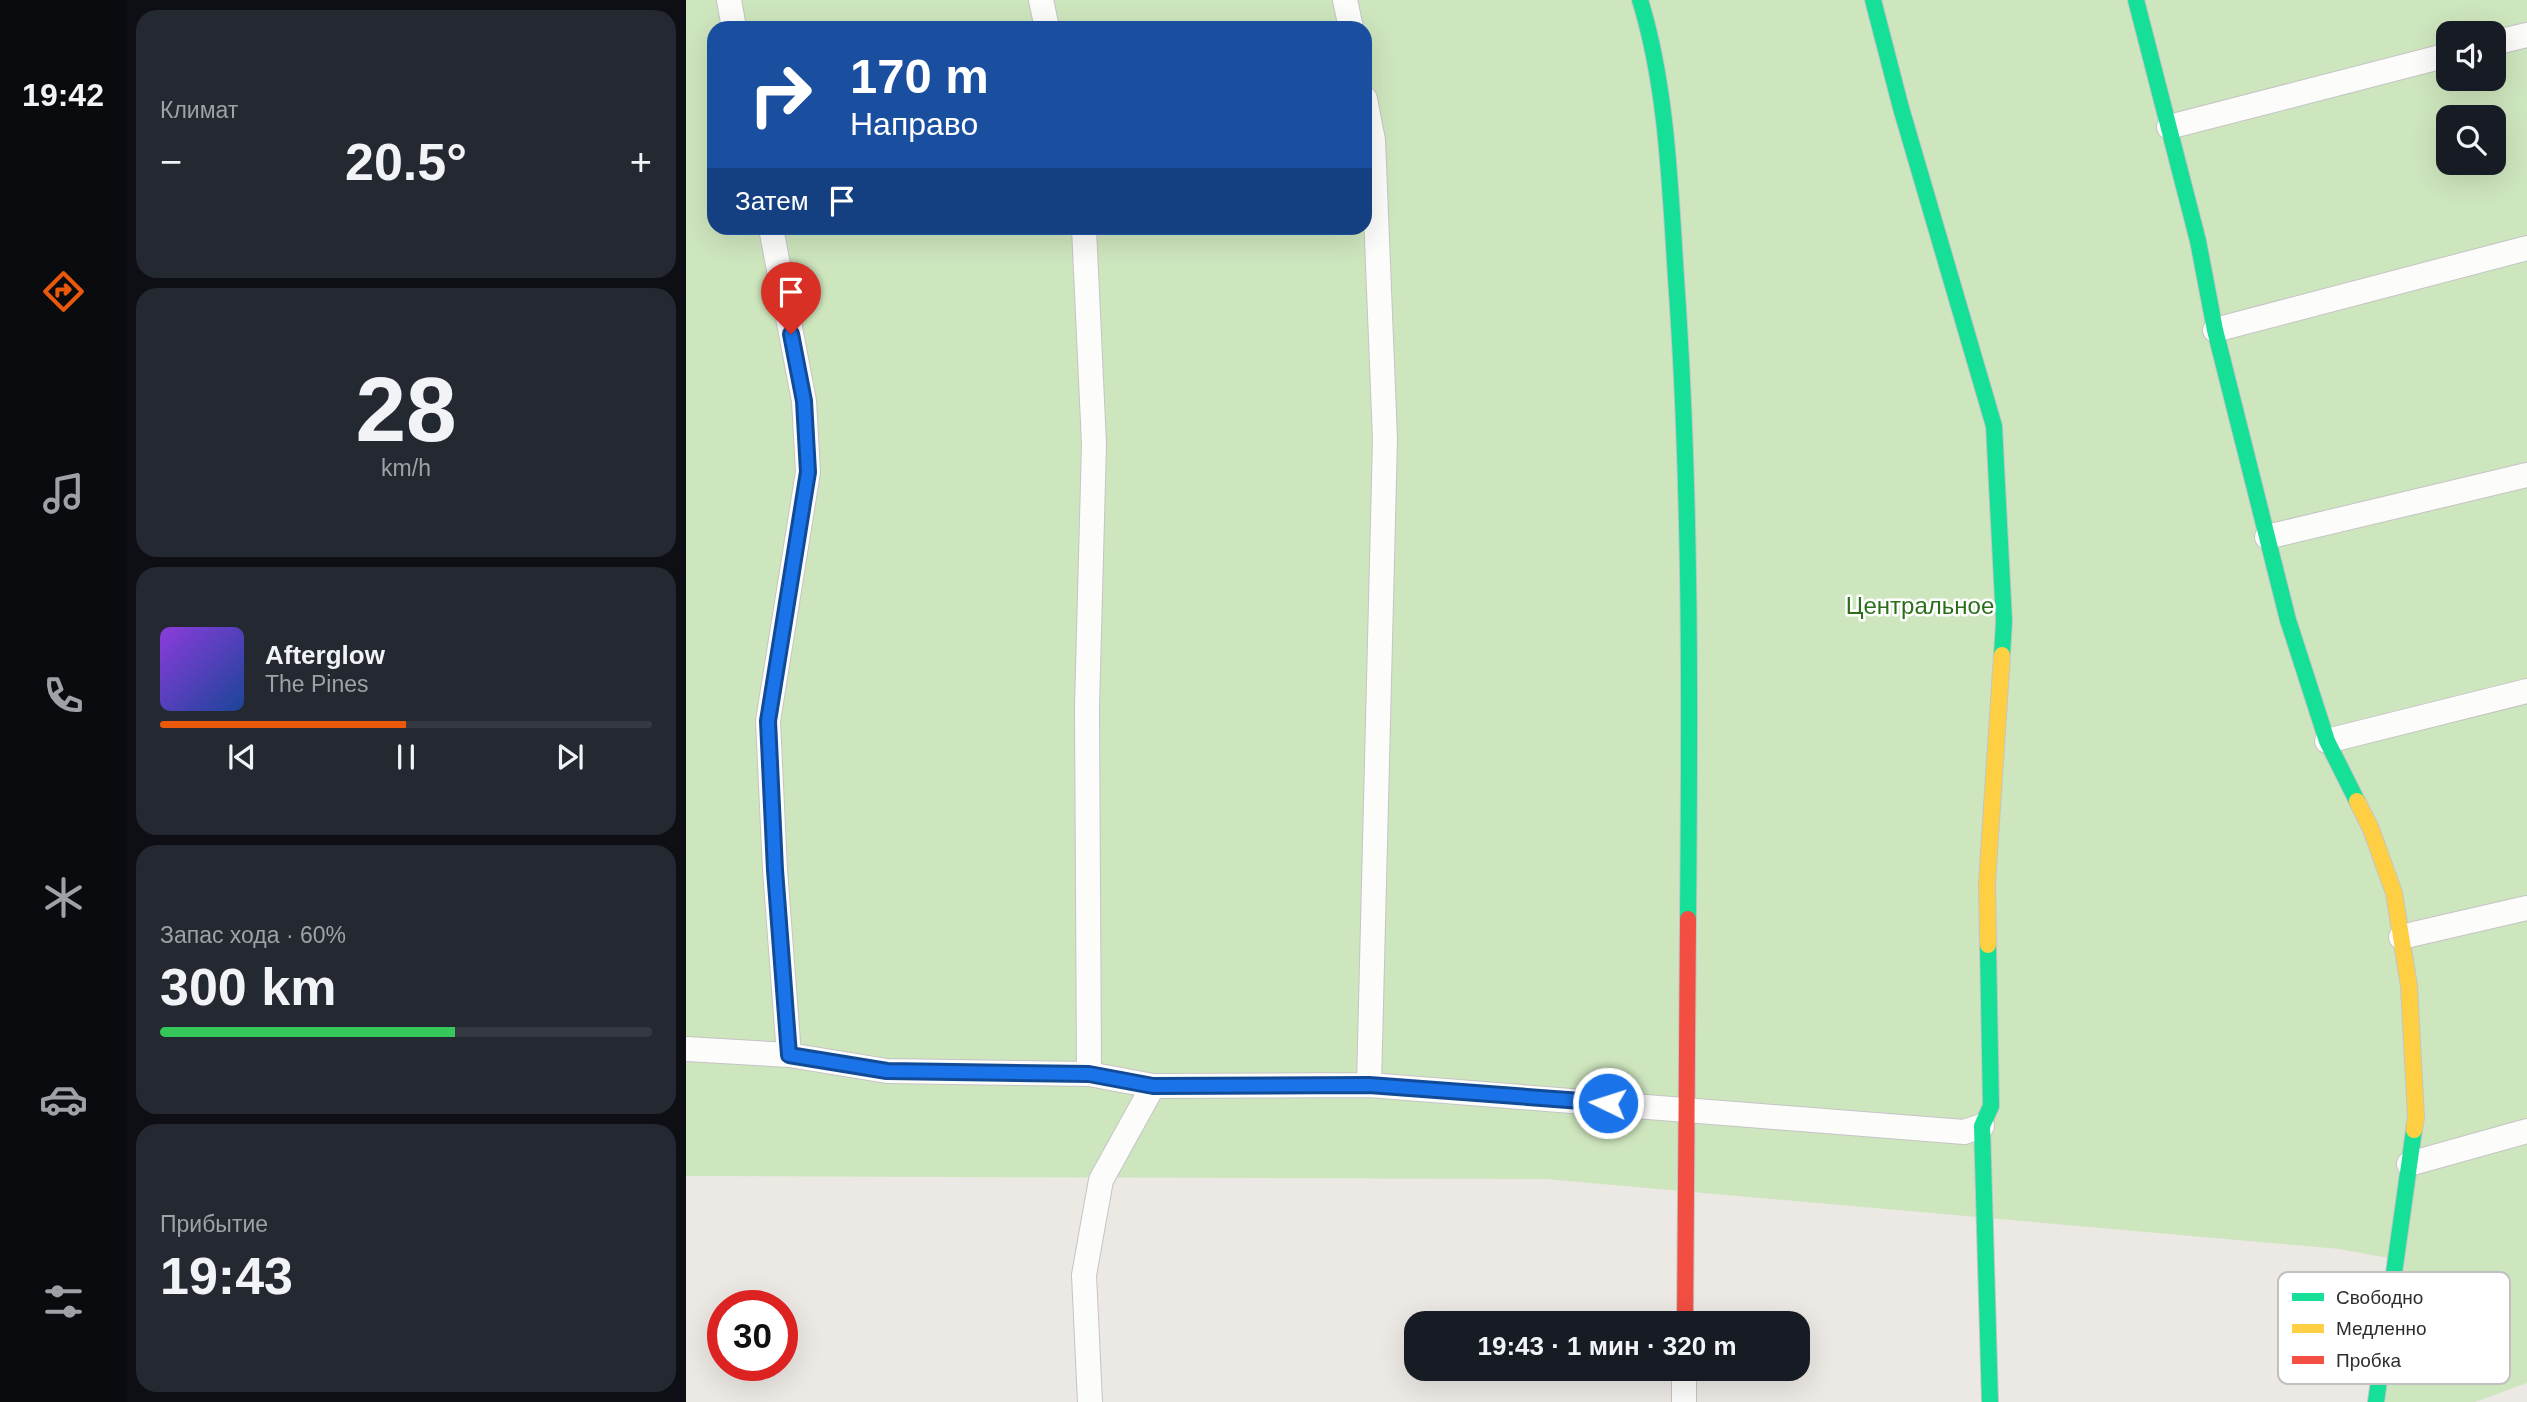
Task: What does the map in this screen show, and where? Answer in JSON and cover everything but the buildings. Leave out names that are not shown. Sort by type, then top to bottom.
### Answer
[{"type":"street","points":[[729,0],[733,21]]},
{"type":"street","points":[[1041,0],[1046,21]]},
{"type":"street","points":[[1345,0],[1350,21]]},
{"type":"street","points":[[1640,0],[1650,32],[1670,168],[1682,359],[1690,703],[1685,1311]]},
{"type":"street","points":[[1873,0],[1901,108],[1994,426],[2004,621],[1987,883],[1991,1106],[1982,1126],[1990,1402]]},
{"type":"street","points":[[2136,0],[2198,241],[2215,330],[2288,620],[2327,741],[2371,830],[2394,893],[2409,986],[2416,1117],[2395,1272]]},
{"type":"street","points":[[2506,40],[2527,35]]},
{"type":"street","points":[[2169,127],[2436,58]]},
{"type":"street","points":[[1369,1085],[1384,439],[1372,135]]},
{"type":"street","points":[[772,235],[804,401],[808,472],[768,721],[775,870],[789,1055]]},
{"type":"street","points":[[1084,235],[1094,444],[1087,707],[1089,1074]]},
{"type":"street","points":[[2215,330],[2527,248]]},
{"type":"street","points":[[2267,537],[2527,475]]},
{"type":"street","points":[[2327,741],[2527,691]]},
{"type":"street","points":[[2401,937],[2527,908]]},
{"type":"street","points":[[686,1049],[789,1055],[887,1071],[1089,1074],[1153,1086],[1369,1085],[1964,1132],[1982,1126]]},
{"type":"street","points":[[1090,1402],[1084,1275],[1101,1180],[1153,1086]]},
{"type":"street","points":[[2410,1164],[2527,1131]]},
{"type":"street","points":[[1684,1381],[1684,1402]]},
{"type":"street","points":[[2376,1402],[2379,1384]]},
{"type":"green space","name":"Центральное","points":[[686,0],[2527,0],[2527,1383],[2475,1402],[2373,1402],[2375,1384],[2510,1384],[2510,1272],[2387,1272],[2388,1258],[2339,1249],[1545,1179],[686,1176]]},
{"type":"traffic: fast","points":[[1640,0],[1662,102],[1672,208],[1681,358],[1688,598],[1688,919]]},
{"type":"traffic: fast","points":[[1873,0],[1901,108],[1994,426],[2004,621],[2002,655]]},
{"type":"traffic: fast","points":[[2136,0],[2198,241],[2215,330],[2288,620],[2327,741],[2357,801]]},
{"type":"traffic: fast","points":[[1988,945],[1991,1106],[1982,1126],[1990,1402]]},
{"type":"traffic: fast","points":[[2394,1272],[2414,1130]]},
{"type":"traffic: fast","points":[[2376,1402],[2379,1384]]},
{"type":"traffic: slow","points":[[1988,945],[1987,883],[2002,655]]},
{"type":"traffic: slow","points":[[2357,801],[2371,829],[2394,893],[2409,986],[2416,1117],[2414,1130]]},
{"type":"traffic: jam","points":[[1685,1311],[1688,919]]},
{"type":"route","points":[[791,334],[804,401],[808,472],[768,721],[775,870],[789,1055],[887,1071],[1089,1074],[1153,1086],[1369,1085],[1608,1103]]}]
